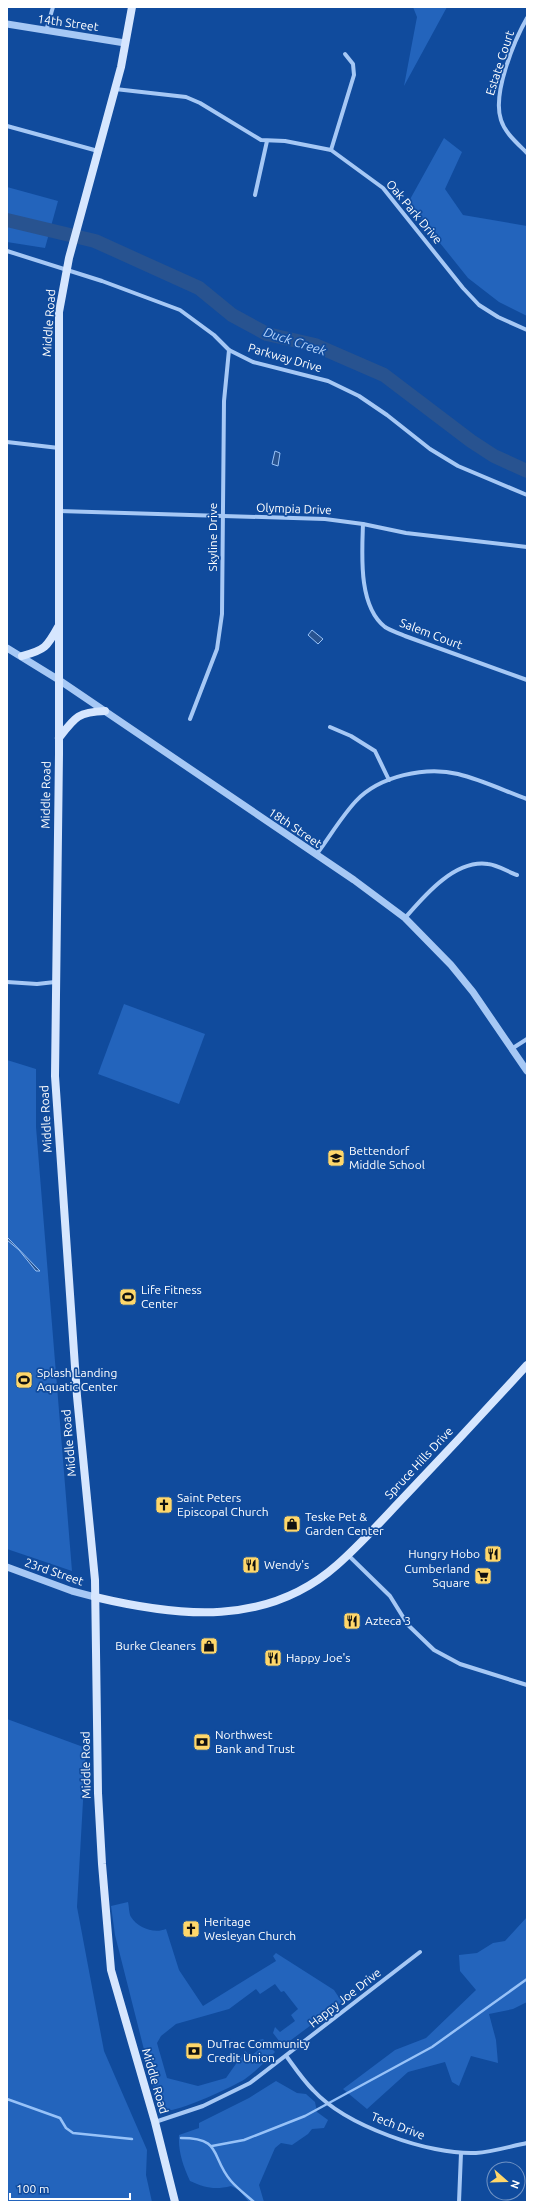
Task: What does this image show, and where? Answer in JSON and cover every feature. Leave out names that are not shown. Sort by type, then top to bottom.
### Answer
[{"type":"main road","name":"Middle Road","points":[[132,7],[115,89],[67,269],[60,312],[58,511],[59,738],[55,982],[57,1113],[77,1396],[95,1597],[98,1793],[110,1963],[155,2122],[175,2202]]},
{"type":"main road","points":[[22,656],[38,653],[45,648],[59,624]]},
{"type":"main road","points":[[59,738],[73,719],[81,714],[105,711]]},
{"type":"main road","name":"Spruce Hills Drive","points":[[95,1597],[119,1603],[194,1614],[237,1611],[264,1605],[294,1593],[327,1573],[348,1555],[527,1365]]},
{"type":"street","points":[[46,30],[52,7]]},
{"type":"street","name":"Estate Court","points":[[527,18],[521,29],[497,103],[501,120],[512,139],[527,153]]},
{"type":"street","name":"14th Street","points":[[7,24],[125,43]]},
{"type":"street","points":[[331,150],[354,75],[353,64],[345,54]]},
{"type":"street","name":"Oak Park Drive","points":[[115,89],[186,97],[200,103],[260,140],[285,141],[331,150],[383,188],[462,288],[479,305],[498,317],[527,330]]},
{"type":"street","points":[[7,126],[98,151]]},
{"type":"street","points":[[255,195],[267,141]]},
{"type":"street","name":"Parkway Drive","points":[[7,251],[67,269],[180,310],[214,335],[228,350],[253,362],[328,381],[359,396],[387,415],[430,449],[458,466],[527,495]]},
{"type":"street","name":"Skyline Drive","points":[[190,720],[217,649],[222,614],[224,401],[228,350]]},
{"type":"street","points":[[7,442],[59,448]]},
{"type":"street","name":"Olympia Drive","points":[[58,511],[325,519],[363,524],[406,533],[527,547]]},
{"type":"street","name":"Salem Court","points":[[363,524],[363,584],[376,617],[386,627],[405,636],[527,680]]},
{"type":"street","name":"18th Street","points":[[7,648],[59,680],[316,856],[377,895],[405,918],[451,965],[513,1048],[527,1071]]},
{"type":"street","points":[[330,727],[351,736],[375,751],[389,780]]},
{"type":"street","points":[[316,856],[357,801],[376,785],[389,780],[424,772],[457,774],[527,800]]},
{"type":"street","points":[[405,918],[432,888],[449,875],[472,865],[488,864],[517,875]]},
{"type":"street","points":[[7,982],[38,984],[55,982]]},
{"type":"street","points":[[513,1048],[527,1039]]},
{"type":"street","points":[[348,1555],[390,1596],[408,1625],[434,1650],[460,1664],[527,1685]]},
{"type":"street","name":"23rd Street","points":[[7,1567],[72,1591],[95,1597]]},
{"type":"street","name":"Happy Joe Drive","points":[[155,2122],[203,2106],[250,2083],[287,2057],[420,1952]]},
{"type":"street","name":"Tech Drive","points":[[287,2057],[313,2091],[330,2105],[358,2121],[420,2147],[461,2153],[478,2153],[527,2143]]},
{"type":"street","points":[[459,2202],[461,2153]]},
{"type":"shaded area","points":[[413,7],[447,7],[404,86],[417,17]]},
{"type":"shaded area","points":[[444,138],[462,152],[445,189],[463,215],[527,226],[527,316],[499,302],[468,278],[408,203]]},
{"type":"shaded area","points":[[7,187],[58,201],[45,248],[7,242]]},
{"type":"shaded area","points":[[275,451],[280,453],[278,466],[272,464]]},
{"type":"shaded area","points":[[312,630],[323,639],[318,644],[308,635]]},
{"type":"shaded area","points":[[124,1004],[205,1034],[179,1104],[98,1074]]},
{"type":"shaded area","points":[[7,1060],[36,1069],[36,1127],[72,1571],[7,1549]]},
{"type":"shaded area","points":[[7,1237],[40,1271],[36,1271],[19,1250],[7,1240]]},
{"type":"shaded area","points":[[7,1719],[86,1748],[77,1907],[104,2051],[147,2150],[146,2175],[152,2202],[7,2202]]},
{"type":"shaded area","points":[[128,1902],[130,1916],[142,1927],[156,1931],[166,1929],[179,1970],[203,2006],[276,1961],[273,1956],[276,1953],[334,1990],[342,2002],[283,2046],[273,2033],[275,2027],[280,2032],[295,2021],[291,2015],[298,2009],[284,1991],[281,1992],[275,1984],[260,1994],[256,1989],[229,2009],[176,2024],[161,2036],[157,2043],[167,2078],[198,2086],[226,2078],[245,2051],[251,2056],[263,2046],[259,2040],[263,2039],[275,2052],[253,2073],[239,2083],[191,2104],[170,2111],[163,2111],[158,2105],[115,1935],[111,1906]]},
{"type":"shaded area","points":[[527,1917],[527,2002],[513,2009],[489,2014],[496,2040],[498,2063],[471,2056],[459,2086],[452,2082],[445,2062],[408,2072],[367,2109],[343,2089],[395,2050],[426,2038],[476,1990],[460,1971],[459,1955],[477,1953],[493,1943],[505,1941]]},
{"type":"shaded area","points":[[276,2081],[297,2093],[306,2094],[315,2102],[317,2112],[328,2120],[324,2128],[312,2129],[308,2134],[292,2145],[281,2143],[275,2148],[259,2185],[264,2202],[249,2202],[239,2190],[231,2186],[210,2188],[190,2181],[185,2170],[179,2147],[179,2135],[199,2128],[199,2123],[249,2098]]},
{"type":"waterway","name":"Duck Creek","points":[[7,220],[95,241],[199,288],[232,315],[267,334],[315,345],[384,375],[471,441],[494,456],[527,471]]},
{"type":"waterway","points":[[212,2146],[244,2140],[305,2116],[432,2047],[527,1979]]},
{"type":"waterway","points":[[7,2099],[60,2118],[66,2128],[73,2133],[132,2139]]},
{"type":"waterway","points":[[181,2138],[204,2141],[210,2145],[231,2181],[254,2202]]},
{"type":"place","name":"Bettendorf Middle School","points":[[336,1158]]},
{"type":"place","name":"Life Fitness Center","points":[[128,1297]]},
{"type":"place","name":"Splash Landing Aquatic Center","points":[[24,1380]]},
{"type":"place","name":"Saint Peters Episcopal Church","points":[[164,1505]]},
{"type":"place","name":"Teske Pet & Garden Center","points":[[292,1524]]},
{"type":"place","name":"Hungry Hobo","points":[[493,1554]]},
{"type":"place","name":"Wendy's","points":[[251,1565]]},
{"type":"place","name":"Cumberland Square","points":[[483,1576]]},
{"type":"place","name":"Azteca 3","points":[[352,1621]]},
{"type":"place","name":"Burke Cleaners","points":[[209,1646]]},
{"type":"place","name":"Happy Joe's","points":[[273,1658]]},
{"type":"place","name":"Northwest Bank and Trust","points":[[202,1742]]},
{"type":"place","name":"Heritage Wesleyan Church","points":[[191,1929]]},
{"type":"place","name":"DuTrac Community Credit Union","points":[[194,2051]]}]
